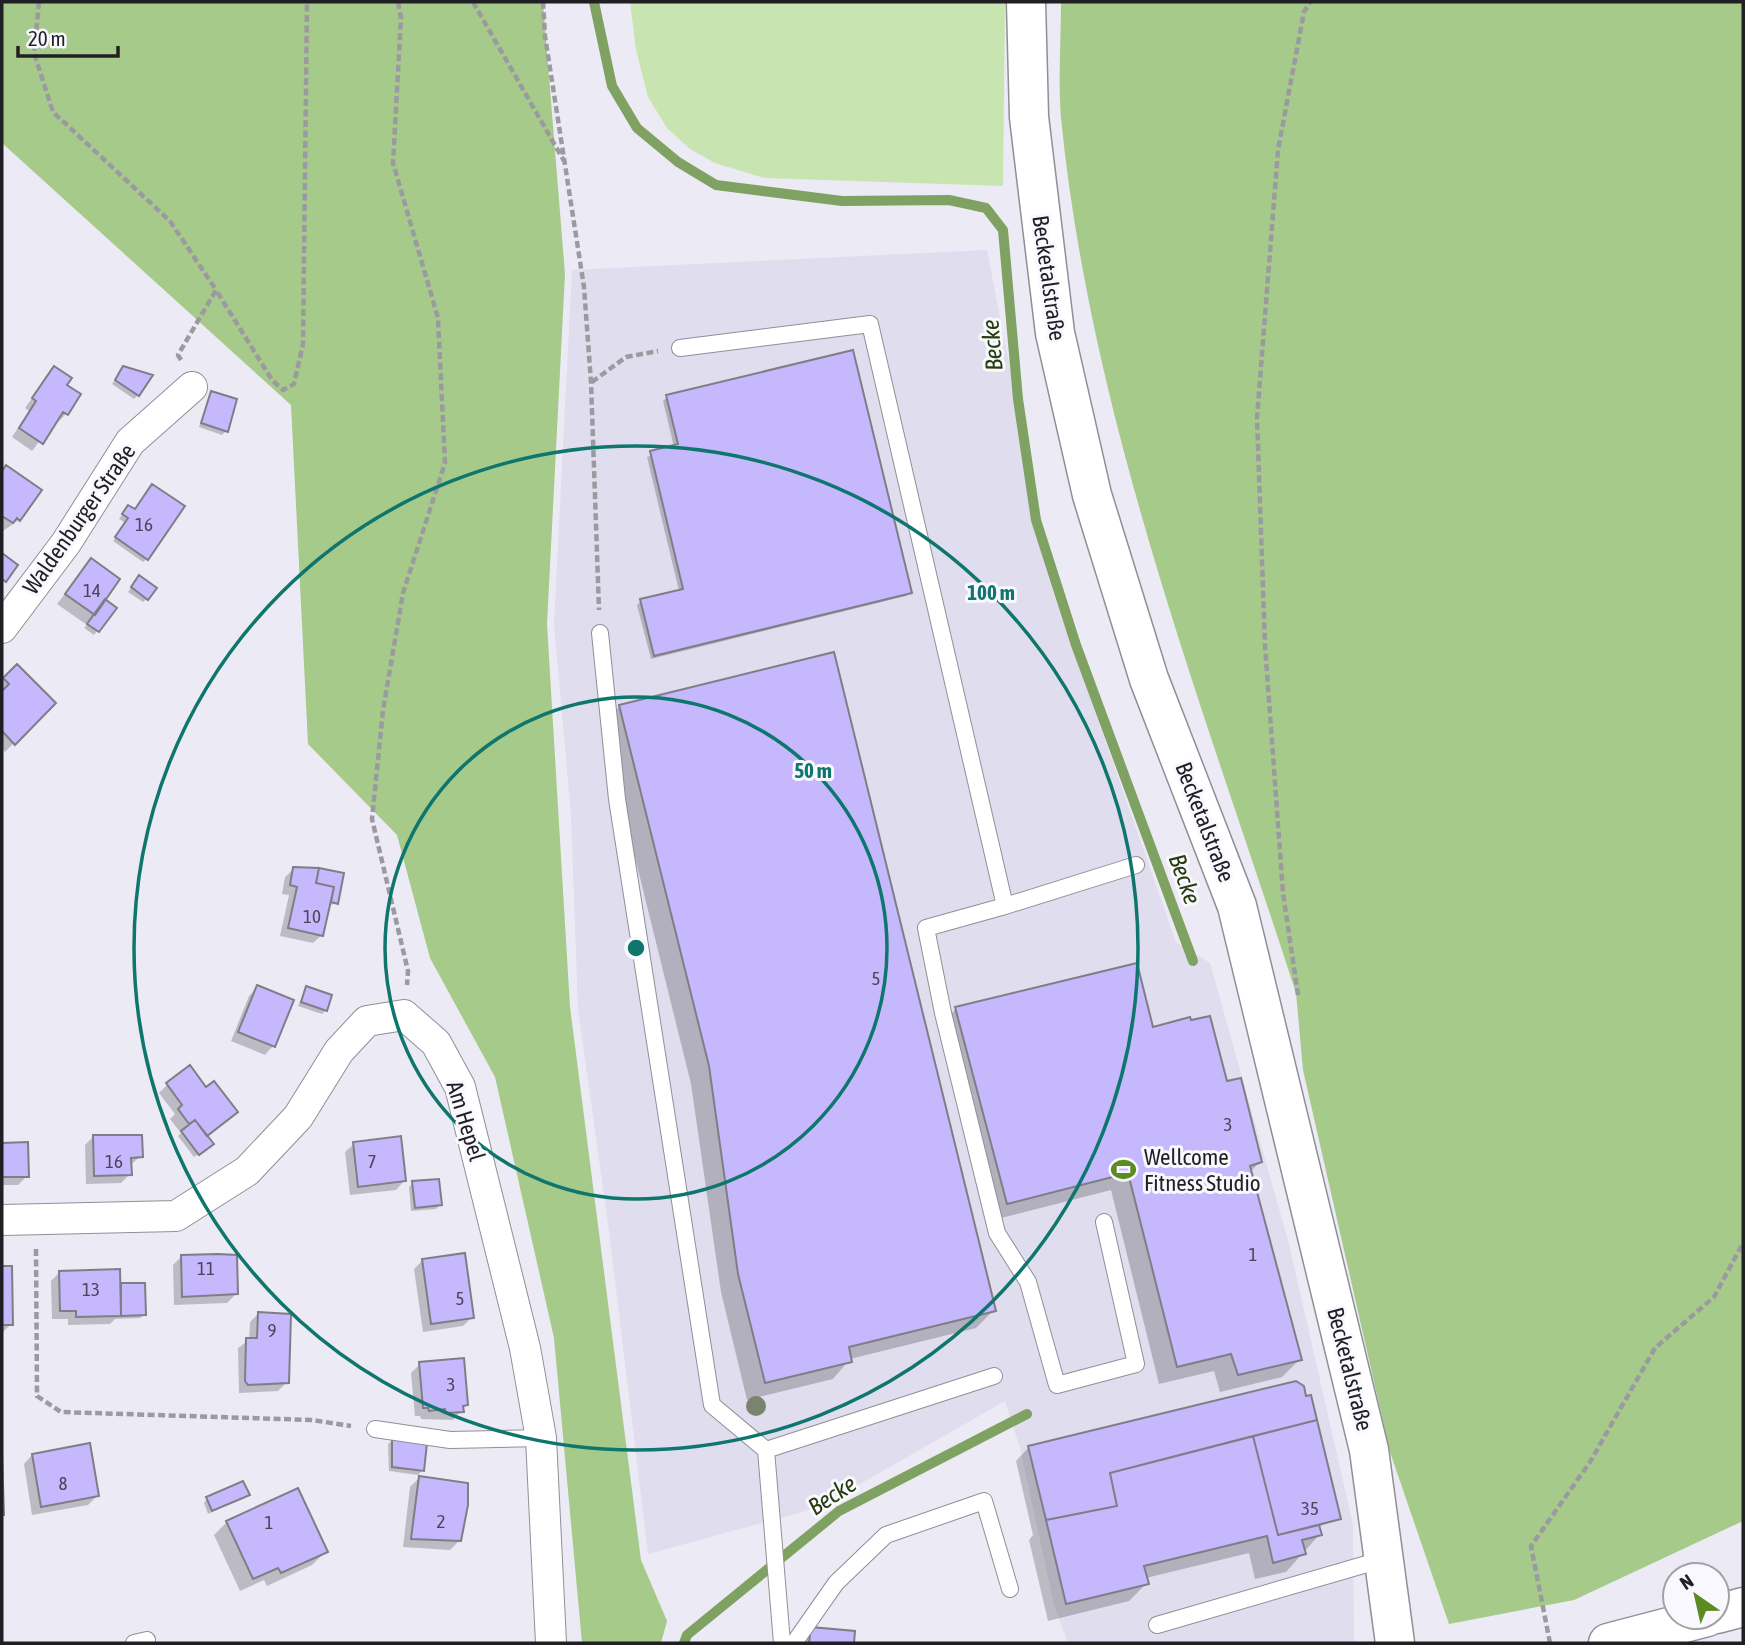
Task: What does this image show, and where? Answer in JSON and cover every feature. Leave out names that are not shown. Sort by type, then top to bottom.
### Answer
[{"type":"main road","name":"Becketalstraße","points":[[1026,2],[1029,117],[1055,333],[1092,495],[1149,679],[1237,906],[1369,1450],[1395,1643]]},
{"type":"main road","points":[[1608,1643],[1661,1629]]},
{"type":"street","name":"Waldenburger Straße","points":[[2,628],[66,543],[130,442],[192,387]]},
{"type":"street","points":[[2,1220],[176,1216],[247,1171],[298,1117],[339,1051],[367,1021],[404,1015]]},
{"type":"street","name":"Am Hepel","points":[[404,1015],[436,1044],[460,1087],[525,1348],[541,1438],[551,1643]]},
{"type":"lane","points":[[680,348],[870,324],[1005,906]]},
{"type":"lane","points":[[600,633],[617,799],[712,1405],[766,1450],[782,1643]]},
{"type":"lane","points":[[1104,1222],[1136,1363],[1057,1385],[1028,1282],[997,1233],[943,1013],[926,928],[1136,865]]},
{"type":"lane","points":[[766,1450],[994,1376]]},
{"type":"lane","points":[[375,1429],[450,1440],[541,1438]]},
{"type":"lane","points":[[794,1643],[836,1583],[886,1535],[984,1501],[1010,1589]]},
{"type":"lane","points":[[1157,1625],[1384,1559]]},
{"type":"path","points":[[40,2],[34,53],[53,111],[170,221],[272,380],[283,390],[293,384],[303,344],[307,2]]},
{"type":"path","points":[[398,2],[401,18],[393,163],[438,318],[445,463],[403,593],[383,710],[372,819],[408,971],[404,1015]]},
{"type":"path","points":[[473,2],[567,165]]},
{"type":"path","points":[[543,2],[545,36],[584,287],[591,382],[600,633]]},
{"type":"path","points":[[1299,1000],[1283,893],[1265,645],[1257,418],[1279,150],[1304,12],[1310,2]]},
{"type":"path","points":[[192,387],[178,355],[216,290]]},
{"type":"path","points":[[591,382],[629,356],[680,348]]},
{"type":"path","points":[[36,1220],[37,1396],[61,1412],[312,1420],[375,1429]]},
{"type":"path","points":[[1550,1643],[1531,1546],[1590,1462],[1655,1348],[1714,1297],[1743,1243]]},
{"type":"shaded area","points":[[987,250],[1053,592],[1176,942],[1210,963],[1289,1244],[1353,1525],[1354,1643],[1068,1643],[1054,1605],[1020,1448],[1005,1401],[820,1507],[648,1554],[609,1231],[578,1009],[571,815],[554,624],[572,270]]},
{"type":"green space","points":[[2,2],[543,2],[565,274],[547,624],[570,1007],[641,1560],[667,1621],[661,1643],[582,1643],[554,1338],[495,1077],[430,958],[397,835],[308,744],[291,405],[2,143]]},
{"type":"green space","points":[[630,2],[1005,2],[1003,186],[764,178],[715,163],[690,149],[667,128],[648,97],[636,50]]},
{"type":"green space","points":[[1061,2],[1743,2],[1743,1521],[1574,1600],[1449,1624],[1390,1452],[1303,1070],[1296,993],[1155,561],[1097,342],[1076,231],[1061,118]]},
{"type":"building","points":[[853,350],[912,593],[654,656],[640,599],[683,589],[650,451],[678,444],[666,395]]},
{"type":"building","points":[[54,366],[72,378],[67,385],[81,394],[68,415],[63,412],[43,444],[19,428],[36,401],[32,398]]},
{"type":"building","points":[[123,366],[153,375],[139,396],[115,380]]},
{"type":"building","points":[[211,391],[237,399],[228,432],[201,423]]},
{"type":"building","points":[[6,465],[42,490],[20,521],[17,518],[13,523],[2,516],[2,471]]},
{"type":"building","points":[[152,484],[185,506],[148,560],[115,537],[128,518],[122,514],[128,505],[135,509]]},
{"type":"building","points":[[2,553],[18,565],[6,582],[2,579]]},
{"type":"building","points":[[91,558],[120,579],[95,615],[65,594]]},
{"type":"building","points":[[139,575],[157,588],[148,600],[131,587]]},
{"type":"building","points":[[105,599],[117,608],[99,632],[87,624]]},
{"type":"building","points":[[834,652],[996,1311],[849,1347],[852,1362],[765,1383],[738,1274],[709,1066],[619,705]]},
{"type":"building","points":[[17,664],[56,703],[15,745],[2,731],[2,691],[9,684],[3,678]]},
{"type":"building","points":[[293,867],[319,868],[316,883],[334,887],[323,936],[288,928],[297,887],[290,885]]},
{"type":"building","points":[[319,868],[344,873],[338,904],[331,902],[334,887],[316,883]]},
{"type":"building","name":"Wellcome Fitness Studio","points":[[1137,963],[1153,1027],[1190,1017],[1191,1020],[1210,1016],[1227,1081],[1241,1078],[1262,1162],[1250,1166],[1302,1360],[1238,1375],[1231,1354],[1177,1367],[1128,1173],[1007,1204],[955,1007]]},
{"type":"building","points":[[257,985],[294,1000],[275,1047],[238,1032]]},
{"type":"building","points":[[306,986],[332,995],[327,1011],[301,1002]]},
{"type":"building","points":[[190,1065],[206,1087],[214,1081],[238,1112],[207,1136],[195,1120],[189,1124],[178,1109],[182,1105],[166,1083]]},
{"type":"building","points":[[195,1120],[214,1144],[199,1155],[181,1131]]},
{"type":"building","points":[[93,1135],[142,1135],[143,1157],[131,1158],[132,1175],[94,1176]]},
{"type":"building","points":[[401,1136],[406,1181],[358,1187],[353,1142]]},
{"type":"building","points":[[28,1142],[29,1177],[2,1177],[2,1143]]},
{"type":"building","points":[[439,1179],[442,1205],[415,1208],[412,1181]]},
{"type":"building","points":[[465,1253],[474,1318],[431,1324],[422,1259]]},
{"type":"building","points":[[181,1255],[237,1255],[238,1294],[182,1297]]},
{"type":"building","points":[[2,1266],[12,1266],[13,1325],[2,1325]]},
{"type":"building","points":[[120,1269],[121,1316],[76,1317],[76,1311],[60,1311],[59,1271]]},
{"type":"building","points":[[121,1283],[145,1283],[146,1315],[121,1316]]},
{"type":"building","points":[[258,1312],[291,1314],[289,1383],[248,1385],[245,1381],[246,1338],[257,1338]]},
{"type":"building","points":[[464,1358],[468,1405],[463,1406],[464,1412],[446,1413],[445,1409],[429,1411],[428,1408],[423,1408],[419,1362]]},
{"type":"building","points":[[1296,1381],[1304,1386],[1306,1396],[1311,1395],[1317,1420],[1110,1473],[1117,1506],[1046,1520],[1028,1446]]},
{"type":"building","points":[[1317,1420],[1341,1519],[1278,1535],[1253,1436]]},
{"type":"building","points":[[1253,1436],[1278,1535],[1319,1525],[1322,1535],[1302,1540],[1306,1554],[1273,1563],[1267,1536],[1144,1566],[1149,1584],[1066,1604],[1046,1520],[1117,1506],[1110,1473]]},
{"type":"building","points":[[392,1439],[427,1443],[424,1471],[392,1467]]},
{"type":"building","points":[[90,1443],[99,1496],[41,1507],[32,1454]]},
{"type":"building","points":[[2,1455],[4,1515],[2,1515]]},
{"type":"building","points":[[419,1476],[468,1483],[468,1505],[461,1541],[411,1539]]},
{"type":"building","points":[[243,1481],[250,1495],[212,1511],[206,1497]]},
{"type":"building","points":[[298,1488],[328,1552],[281,1573],[278,1568],[253,1579],[226,1521]]},
{"type":"building","points":[[811,1627],[855,1631],[854,1643],[809,1643]]},
{"type":"waterway","name":"Becke","points":[[594,2],[612,86],[637,128],[678,162],[716,185],[842,201],[949,200],[986,208],[1003,230],[1018,399],[1036,520],[1076,645],[1193,961]]},
{"type":"waterway","name":"Becke","points":[[684,1643],[687,1635],[839,1511],[1027,1414]]},
{"type":"place","name":"Wellcome Fitness Studio","points":[[1124,1170]]}]
